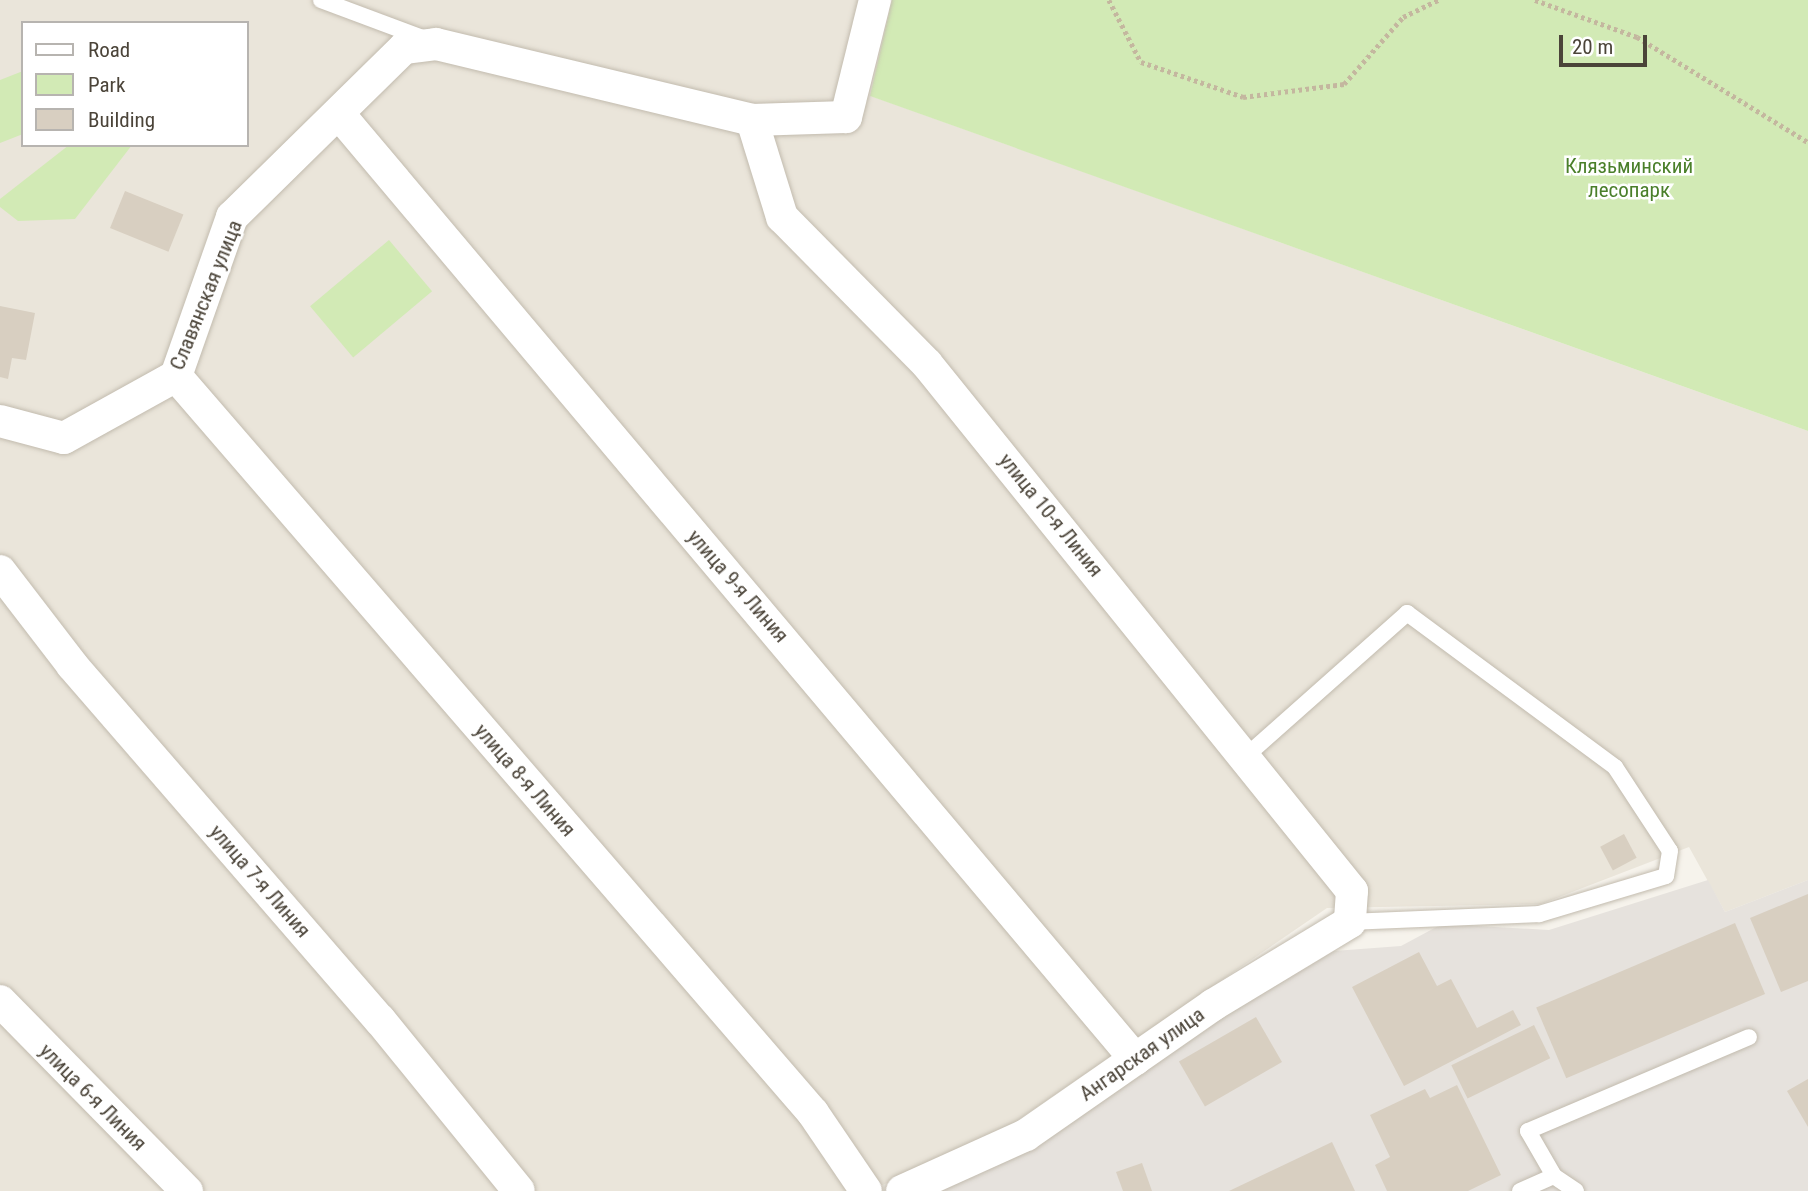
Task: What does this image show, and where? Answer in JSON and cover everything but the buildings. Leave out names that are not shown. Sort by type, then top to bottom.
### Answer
[{"type":"street","points":[[436,44],[756,130],[846,117],[875,0]]},
{"type":"street","name":"Славянская улица","points":[[0,421],[64,438],[176,376],[232,217],[404,48],[436,44]]},
{"type":"street","name":"улица 9-я Линия","points":[[339,114],[1135,1059]]},
{"type":"street","name":"улица 10-я Линия","points":[[756,130],[782,216],[927,364],[1245,757],[1352,891],[1350,922]]},
{"type":"street","name":"улица 8-я Линия","points":[[176,376],[813,1113],[866,1191]]},
{"type":"street","name":"улица 7-я Линия","points":[[0,571],[72,665],[371,1009],[519,1191]]},
{"type":"street","name":"Ангарская улица","points":[[902,1191],[1026,1135],[1135,1059],[1350,922]]},
{"type":"street","name":"улица 6-я Линия","points":[[0,1001],[187,1191]]},
{"type":"lane","points":[[321,0],[436,44]]},
{"type":"lane","points":[[1245,757],[1407,614],[1615,767],[1670,850],[1666,876],[1539,914],[1350,922]]},
{"type":"lane","points":[[1576,1191],[1554,1176],[1528,1131],[1749,1037]]},
{"type":"lane","points":[[1520,1191],[1554,1176]]},
{"type":"path","points":[[1109,0],[1141,62],[1243,97],[1344,84],[1403,17],[1438,0]]},
{"type":"path","points":[[1535,0],[1637,37],[1808,142]]},
{"type":"shaded area","points":[[0,0],[892,0],[871,96],[1808,431],[1808,880],[1725,912],[1689,847],[1541,904],[1327,908],[987,1141],[868,1191],[0,1191]]},
{"type":"shaded area","points":[[1708,880],[1725,912],[1808,880],[1808,1191],[931,1191],[1334,951],[1401,946],[1442,924],[1549,930]]},
{"type":"green space","name":"Клязьминский лесопарк","points":[[892,0],[1808,0],[1808,431],[870,96]]},
{"type":"green space","points":[[21,72],[21,135],[0,143],[0,80]]},
{"type":"green space","points":[[66,147],[130,147],[75,219],[18,221],[0,207],[0,199]]},
{"type":"green space","points":[[389,240],[432,291],[353,358],[310,306]]}]
